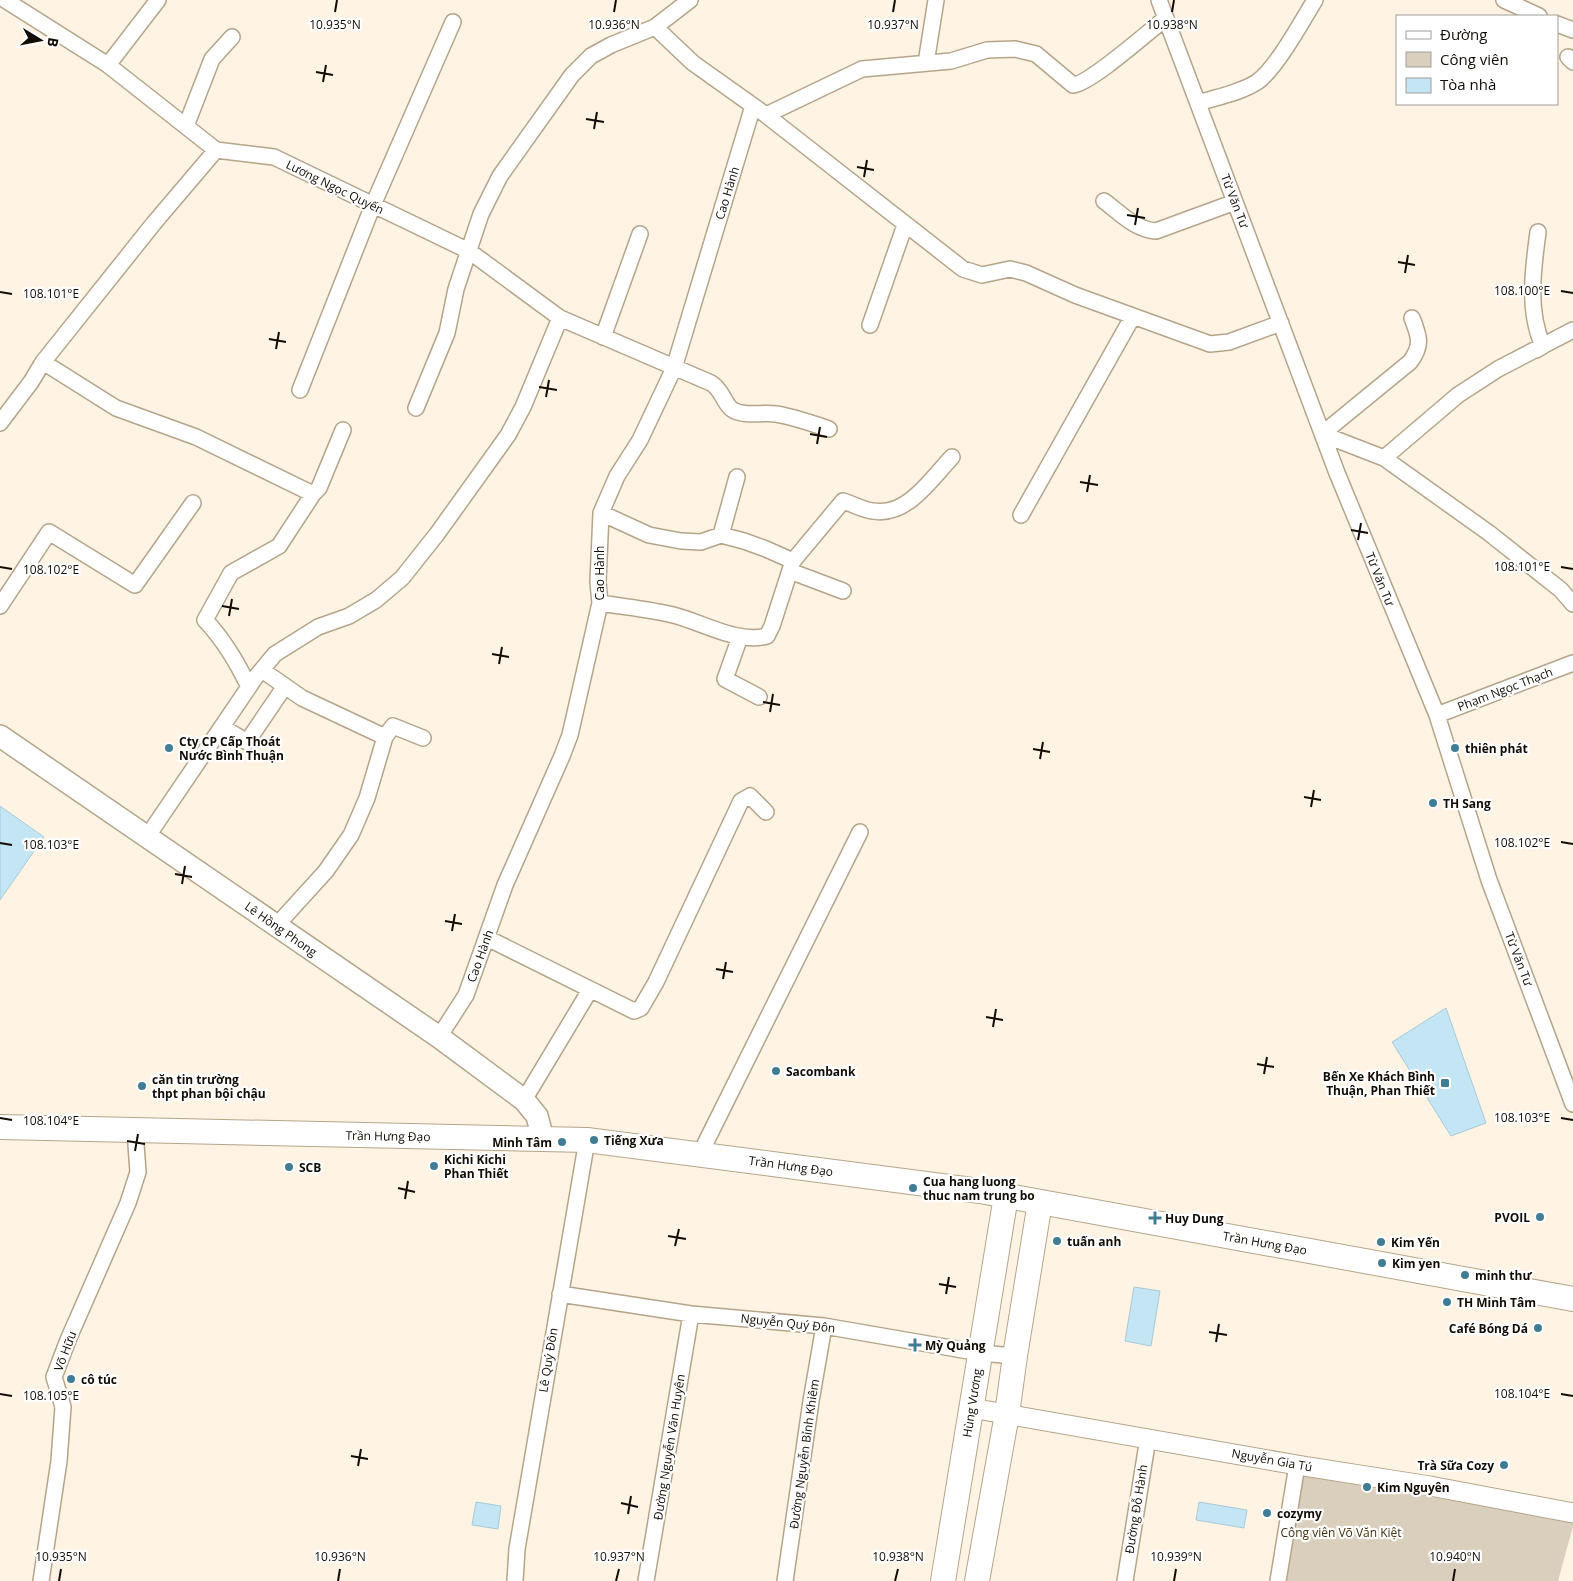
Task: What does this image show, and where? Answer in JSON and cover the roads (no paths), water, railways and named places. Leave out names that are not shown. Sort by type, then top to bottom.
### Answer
[{"type":"main road","name":"Lê Hồng Phong","points":[[0,736],[438,1037],[524,1100],[537,1116],[543,1139]]},
{"type":"main road","name":"Trần Hưng Đạo","points":[[0,1127],[586,1140],[980,1191],[1573,1299]]},
{"type":"main road","name":"Hùng Vương","points":[[943,1581],[1006,1196]]},
{"type":"main road","points":[[977,1581],[1007,1414],[1040,1202]]},
{"type":"street","points":[[0,423],[43,362],[154,223],[216,150],[108,65],[5,0]]},
{"type":"street","points":[[108,65],[158,0]]},
{"type":"street","points":[[416,408],[447,333],[456,289],[480,214],[500,176],[572,75],[591,56],[611,44],[655,27],[690,0]]},
{"type":"street","points":[[926,63],[936,0]]},
{"type":"street","name":"Từ Văn Tư","points":[[1160,0],[1322,434],[1437,715],[1489,880],[1566,1066],[1573,1104]]},
{"type":"street","points":[[1198,103],[1236,92],[1258,82],[1284,48],[1315,0]]},
{"type":"street","points":[[1504,0],[1537,15]]},
{"type":"street","points":[[759,110],[862,69],[951,61],[987,50],[1015,49],[1036,54],[1073,85],[1078,85],[1095,74],[1166,18]]},
{"type":"street","points":[[300,390],[373,205],[453,22]]},
{"type":"street","points":[[1558,24],[1573,30]]},
{"type":"street","points":[[655,27],[693,63],[759,110],[963,270],[982,275],[1010,270],[1026,273],[1042,282],[1210,344],[1229,342],[1281,323]]},
{"type":"street","points":[[186,126],[212,59],[232,37]]},
{"type":"street","name":"Cao Hành","points":[[438,1037],[466,995],[506,885],[570,735],[600,603],[598,582],[601,513],[617,476],[640,440],[674,368],[759,110]]},
{"type":"street","name":"Lương Ngọc Quyến","points":[[216,150],[274,157],[469,251],[560,318],[711,383],[718,388],[732,410],[790,417],[829,429]]},
{"type":"street","points":[[1104,201],[1138,226],[1149,230],[1156,230],[1235,202]]},
{"type":"street","points":[[870,325],[905,225]]},
{"type":"street","points":[[1538,232],[1533,272],[1534,317],[1537,334],[1543,346]]},
{"type":"street","points":[[603,337],[640,234]]},
{"type":"street","points":[[1021,515],[1133,316]]},
{"type":"street","points":[[147,837],[249,687],[275,654],[318,627],[349,616],[376,600],[402,578],[508,435],[523,407],[560,318]]},
{"type":"street","points":[[1412,318],[1420,338],[1410,362],[1322,434],[1384,458],[1489,533],[1561,590],[1573,604]]},
{"type":"street","points":[[1384,458],[1458,395],[1498,369],[1573,330]]},
{"type":"street","points":[[43,362],[116,408],[196,438],[313,494]]},
{"type":"street","points":[[249,687],[233,655],[216,631],[205,620],[231,573],[279,546],[313,494],[319,488],[343,430]]},
{"type":"street","points":[[600,603],[673,615],[740,637],[759,638],[767,636],[792,566],[843,501],[873,512],[892,510],[911,500],[952,457]]},
{"type":"street","points":[[721,535],[737,477]]},
{"type":"street","points":[[0,606],[49,532],[136,586],[193,502]]},
{"type":"street","points":[[601,513],[650,535],[681,541],[701,542],[721,535],[758,546],[792,566],[843,591]]},
{"type":"street","points":[[740,637],[725,680],[759,697]]},
{"type":"street","name":"Phạm Ngọc Thạch","points":[[1437,715],[1573,663]]},
{"type":"street","points":[[262,670],[302,698],[385,738]]},
{"type":"street","points":[[222,728],[247,742],[285,686]]},
{"type":"street","points":[[276,926],[326,871],[352,835],[367,798],[385,738],[393,726],[423,738]]},
{"type":"street","points":[[487,938],[634,1011],[641,1008],[656,982],[741,801],[750,796],[766,812]]},
{"type":"street","points":[[700,1154],[860,832]]},
{"type":"street","points":[[524,1100],[590,990]]},
{"type":"street","name":"Võ Hữu","points":[[41,1581],[56,1479],[63,1407],[54,1377],[68,1340],[128,1203],[138,1172],[135,1131]]},
{"type":"street","name":"Lê Quý Đôn","points":[[515,1581],[518,1549],[586,1140]]},
{"type":"street","name":"Nguyễn Quý Đôn","points":[[560,1294],[691,1314],[824,1326],[980,1353],[1015,1356]]},
{"type":"street","name":"Đường Nguyễn Văn Huyên","points":[[646,1581],[691,1314]]},
{"type":"street","name":"Đường Nguyễn Bỉnh Khiêm","points":[[785,1581],[811,1401],[824,1326]]},
{"type":"street","name":"Nguyễn Gia Tú","points":[[971,1408],[1297,1465],[1430,1486],[1573,1513]]},
{"type":"street","name":"Đường Đỗ Hành","points":[[1125,1581],[1148,1438]]},
{"type":"street","points":[[1278,1581],[1297,1465]]},
{"type":"place","name":"Cty CP Cấp Thoát Nước Bình Thuận","points":[[169,748]]},
{"type":"place","name":"thiên phát","points":[[1455,748]]},
{"type":"place","name":"TH Sang","points":[[1433,803]]},
{"type":"place","name":"Sacombank","points":[[776,1071]]},
{"type":"place","name":"Bến Xe Khách Bình Thuận, Phan Thiết","points":[[1445,1083]]},
{"type":"place","name":"căn tin trường thpt phan bội chậu","points":[[142,1086]]},
{"type":"place","name":"Tiếng Xưa","points":[[594,1140]]},
{"type":"place","name":"Minh Tâm","points":[[562,1142]]},
{"type":"place","name":"Kichi Kichi Phan Thiết","points":[[434,1166]]},
{"type":"place","name":"SCB","points":[[289,1167]]},
{"type":"place","name":"Cua hang luong thuc nam trung bo","points":[[913,1188]]},
{"type":"place","name":"PVOIL","points":[[1540,1217]]},
{"type":"place","name":"Huy Dung","points":[[1155,1218]]},
{"type":"place","name":"tuấn anh","points":[[1057,1241]]},
{"type":"place","name":"Kim Yến","points":[[1381,1242]]},
{"type":"place","name":"Kim yen","points":[[1382,1263]]},
{"type":"place","name":"minh thư","points":[[1465,1275]]},
{"type":"place","name":"TH Minh Tâm","points":[[1447,1302]]},
{"type":"place","name":"Café Bóng Dá","points":[[1538,1328]]},
{"type":"place","name":"Mỳ Quảng","points":[[915,1345]]},
{"type":"place","name":"cô túc","points":[[71,1379]]},
{"type":"place","name":"Trà Sữa Cozy","points":[[1504,1465]]},
{"type":"place","name":"Kim Nguyên","points":[[1367,1487]]},
{"type":"place","name":"cozymy","points":[[1267,1513]]},
{"type":"park label","name":"Công viên Võ Văn Kiệt","points":[[1341,1532]]}]
